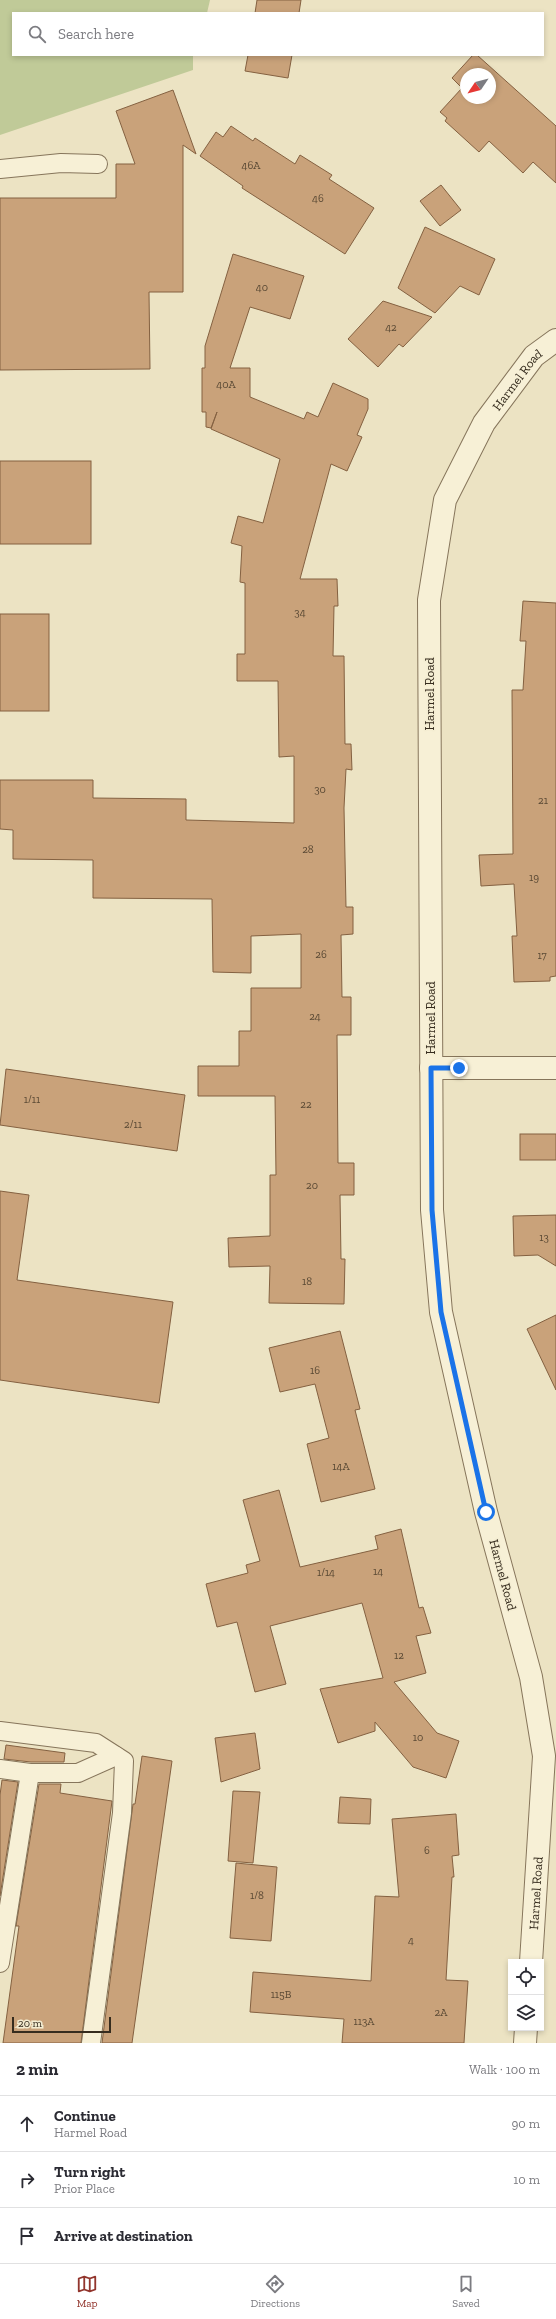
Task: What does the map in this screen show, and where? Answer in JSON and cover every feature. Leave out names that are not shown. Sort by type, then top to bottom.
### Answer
[{"type":"street","name":"Harmel Road","points":[[531,1959],[550,1757],[531,1677],[486,1512],[441,1312],[432,1210],[428,600],[445,500],[484,423],[534,356],[556,340]]},
{"type":"street","points":[[431,1068],[556,1068]]},
{"type":"street","points":[[525,2043],[526,2031]]},
{"type":"lane","points":[[0,169],[61,163],[98,164]]},
{"type":"lane","points":[[0,1731],[96,1743],[124,1761],[122,1813],[91,2043]]},
{"type":"lane","points":[[0,1769],[30,1773],[78,1773],[116,1756]]},
{"type":"lane","points":[[0,1963],[30,1773]]},
{"type":"green space","points":[[0,0],[210,0],[207,12],[12,12],[12,56],[193,56],[193,70],[0,135]]},
{"type":"building","points":[[257,0],[301,0],[299,12],[255,12]]},
{"type":"building","points":[[248,56],[292,56],[288,78],[245,71]]},
{"type":"building","points":[[472,56],[478,56],[491,68],[461,68]]},
{"type":"building","points":[[460,69],[460,86],[452,78]]},
{"type":"building","points":[[496,72],[556,126],[556,183],[533,162],[523,173],[489,141],[479,152],[445,121],[447,118],[440,112],[460,90],[460,104],[496,104]]},
{"type":"building","points":[[173,90],[196,154],[183,145],[183,292],[149,292],[150,369],[0,370],[0,198],[116,198],[116,164],[135,164],[116,111]]},
{"type":"building","points":[[231,126],[253,141],[255,138],[295,164],[300,155],[332,175],[329,179],[374,208],[345,254],[242,188],[243,186],[200,156],[216,132],[223,137]]},
{"type":"building","points":[[441,185],[461,210],[440,226],[420,201]]},
{"type":"building","points":[[425,227],[495,259],[479,295],[460,286],[435,313],[398,288]]},
{"type":"building","points":[[233,254],[304,276],[290,319],[250,307],[230,368],[250,368],[250,397],[304,419],[307,412],[318,417],[333,383],[368,399],[368,409],[357,435],[362,437],[347,471],[331,464],[300,579],[337,579],[338,606],[334,606],[333,656],[344,656],[345,744],[351,744],[352,770],[346,769],[344,808],[346,907],[353,907],[353,934],[341,935],[342,997],[351,997],[351,1035],[337,1035],[338,1163],[354,1163],[354,1195],[340,1195],[341,1259],[345,1259],[344,1304],[269,1303],[270,1266],[229,1267],[228,1238],[270,1236],[270,1175],[276,1175],[275,1096],[198,1096],[198,1066],[239,1066],[239,1031],[251,1031],[251,988],[301,988],[301,934],[251,936],[251,973],[213,972],[212,899],[93,898],[93,860],[13,859],[13,830],[0,829],[0,780],[93,780],[93,798],[186,799],[186,820],[294,823],[294,756],[279,757],[278,681],[237,681],[237,654],[245,654],[245,583],[240,582],[242,546],[231,543],[238,516],[263,523],[280,459],[211,429],[217,412],[211,428],[206,427],[206,412],[202,412],[202,368],[205,368],[205,346]]},
{"type":"building","points":[[383,301],[432,317],[403,347],[399,344],[378,367],[348,339]]},
{"type":"building","points":[[0,461],[91,461],[91,544],[0,544]]},
{"type":"building","points":[[523,601],[556,603],[556,976],[550,977],[550,981],[514,982],[512,936],[517,936],[514,884],[481,886],[479,855],[513,854],[512,690],[523,690],[526,641],[520,641]]},
{"type":"building","points":[[0,614],[49,614],[49,711],[0,711]]},
{"type":"building","points":[[6,1069],[185,1095],[177,1151],[0,1125]]},
{"type":"building","points":[[520,1134],[556,1134],[556,1160],[520,1160]]},
{"type":"building","points":[[0,1191],[29,1195],[17,1280],[173,1302],[159,1403],[0,1380]]},
{"type":"building","points":[[556,1215],[556,1266],[538,1255],[514,1256],[513,1216]]},
{"type":"building","points":[[556,1315],[556,1390],[527,1329]]},
{"type":"building","points":[[340,1331],[360,1409],[355,1410],[375,1489],[321,1502],[307,1444],[329,1438],[315,1384],[280,1392],[269,1348]]},
{"type":"building","points":[[279,1490],[300,1567],[378,1549],[375,1536],[401,1529],[419,1608],[423,1607],[431,1633],[416,1636],[426,1673],[394,1682],[437,1733],[459,1741],[446,1778],[413,1767],[375,1722],[375,1731],[338,1743],[320,1689],[383,1678],[362,1603],[270,1626],[286,1684],[255,1692],[237,1622],[217,1627],[206,1584],[248,1573],[246,1565],[260,1561],[243,1500]]},
{"type":"building","points":[[255,1733],[260,1769],[221,1782],[215,1738]]},
{"type":"building","points":[[6,1745],[65,1753],[64,1762],[31,1762],[4,1759]]},
{"type":"building","points":[[142,1756],[172,1761],[132,2043],[102,2043],[133,1804],[135,1804]]},
{"type":"building","points":[[2,1780],[18,1782],[0,1896],[0,1795]]},
{"type":"building","points":[[39,1784],[61,1784],[60,1793],[112,1801],[81,2043],[3,2043],[19,1926],[16,1926]]},
{"type":"building","points":[[233,1791],[260,1792],[253,1863],[228,1861]]},
{"type":"building","points":[[340,1797],[371,1799],[370,1824],[338,1823]]},
{"type":"building","points":[[456,1814],[459,1855],[452,1856],[454,1877],[452,1877],[446,1980],[468,1981],[464,2043],[342,2043],[344,2019],[250,2012],[253,1972],[371,1981],[375,1896],[399,1897],[392,1819]]},
{"type":"building","points":[[236,1863],[277,1867],[271,1941],[230,1938]]},
{"type":"route","points":[[459,1068],[431,1068],[432,1210],[441,1312],[486,1512]]}]
